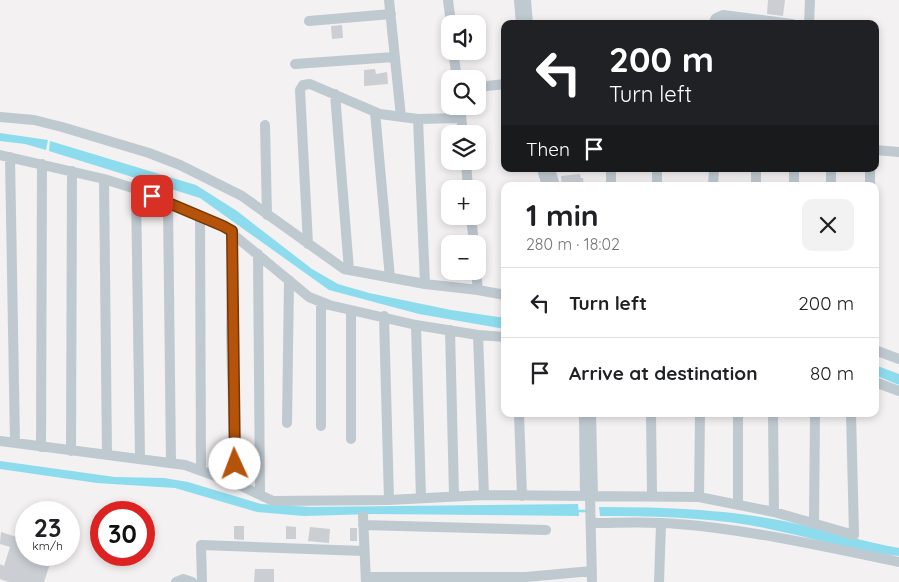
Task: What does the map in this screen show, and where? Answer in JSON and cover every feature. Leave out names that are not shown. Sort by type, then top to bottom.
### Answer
[{"type":"street","points":[[389,0],[401,118]]},
{"type":"street","points":[[448,0],[450,15]]},
{"type":"street","points":[[519,0],[521,20]]},
{"type":"street","points":[[526,0],[528,20]]},
{"type":"street","points":[[809,20],[810,0]]},
{"type":"street","points":[[309,21],[391,14]]},
{"type":"street","points":[[715,20],[723,15],[761,20]]},
{"type":"street","points":[[295,64],[394,57]]},
{"type":"street","points":[[308,244],[301,87],[308,83],[374,112],[401,118],[461,118]]},
{"type":"street","points":[[486,86],[501,84]]},
{"type":"street","points":[[335,94],[349,270]]},
{"type":"street","points":[[374,112],[390,278]]},
{"type":"street","points":[[461,115],[462,125]]},
{"type":"street","points":[[0,117],[34,120],[149,154],[180,166],[242,196],[344,269],[425,284],[478,290],[501,295]]},
{"type":"street","points":[[418,119],[425,284]]},
{"type":"street","points":[[266,125],[267,215]]},
{"type":"street","points":[[879,150],[899,152]]},
{"type":"street","points":[[15,444],[5,156],[104,179],[136,189],[200,216],[232,231],[309,297],[321,302],[351,311],[384,316],[416,325],[501,337]]},
{"type":"street","points":[[41,447],[42,164]]},
{"type":"street","points":[[71,451],[72,171]]},
{"type":"street","points":[[104,179],[107,454]]},
{"type":"street","points":[[136,189],[140,458]]},
{"type":"street","points":[[168,203],[171,463]]},
{"type":"street","points":[[200,216],[201,470]]},
{"type":"street","points":[[232,231],[231,333],[236,483]]},
{"type":"street","points":[[258,254],[260,494]]},
{"type":"street","points":[[287,423],[289,280]]},
{"type":"street","points":[[477,280],[478,290]]},
{"type":"street","points":[[321,302],[321,426]]},
{"type":"street","points":[[351,311],[351,439]]},
{"type":"street","points":[[384,316],[389,500]]},
{"type":"street","points":[[416,325],[422,498]]},
{"type":"street","points":[[450,330],[454,496]]},
{"type":"street","points":[[478,335],[484,495]]},
{"type":"street","points":[[879,352],[899,359]]},
{"type":"street","points":[[879,384],[899,391]]},
{"type":"street","points":[[519,417],[522,496]]},
{"type":"street","points":[[546,530],[363,520],[363,551],[366,580],[592,577],[591,520],[584,417]]},
{"type":"street","points":[[589,496],[591,417]]},
{"type":"street","points":[[651,417],[652,496]]},
{"type":"street","points":[[699,497],[700,417]]},
{"type":"street","points":[[738,417],[738,505]]},
{"type":"street","points":[[773,417],[774,512]]},
{"type":"street","points":[[814,522],[815,417]]},
{"type":"street","points":[[0,441],[171,463],[201,470],[236,483],[273,501],[389,500],[484,495],[699,497],[774,512],[854,535],[851,417]]},
{"type":"street","points":[[591,520],[677,524],[812,542],[899,562]]},
{"type":"street","points":[[659,582],[661,524]]},
{"type":"street","points":[[202,582],[200,545],[363,551]]},
{"type":"street","points":[[176,582],[183,579],[192,582]]},
{"type":"water","points":[[0,133],[48,140],[46,150],[25,144],[0,141]]},
{"type":"water","points":[[50,141],[196,185],[237,211],[312,269],[338,284],[369,293],[451,310],[501,317],[501,328],[419,314],[329,290],[200,198],[49,151]]},
{"type":"water","points":[[879,366],[899,374],[899,385],[879,377]]},
{"type":"water","points":[[0,461],[115,477],[164,478],[188,482],[261,504],[311,507],[578,504],[579,516],[374,514],[304,516],[257,512],[175,488],[97,483],[0,469]]},
{"type":"water","points":[[599,507],[692,510],[761,517],[899,548],[899,556],[861,550],[730,522],[637,516],[600,516]]},
{"type":"building","points":[[768,0],[785,0],[783,16],[767,14]]},
{"type":"building","points":[[342,25],[343,38],[332,39],[331,26]]},
{"type":"building","points":[[375,69],[376,74],[387,72],[388,84],[364,86],[364,70]]},
{"type":"building","points":[[580,174],[584,182],[562,182],[561,176]]},
{"type":"building","points":[[234,526],[244,526],[244,540],[234,539]]},
{"type":"building","points":[[286,526],[296,527],[296,539],[286,539]]},
{"type":"building","points":[[310,527],[330,529],[329,543],[308,541]]},
{"type":"building","points":[[350,528],[357,528],[357,541],[350,541]]},
{"type":"building","points":[[1,532],[15,536],[15,566],[49,566],[44,582],[9,582],[0,579],[0,564],[4,566],[10,547],[0,544]]},
{"type":"building","points":[[255,569],[274,569],[274,582],[254,582]]},
{"type":"waterway","points":[[576,511],[588,511]]},
{"type":"route","points":[[152,196],[232,231],[231,333],[235,464]]}]
